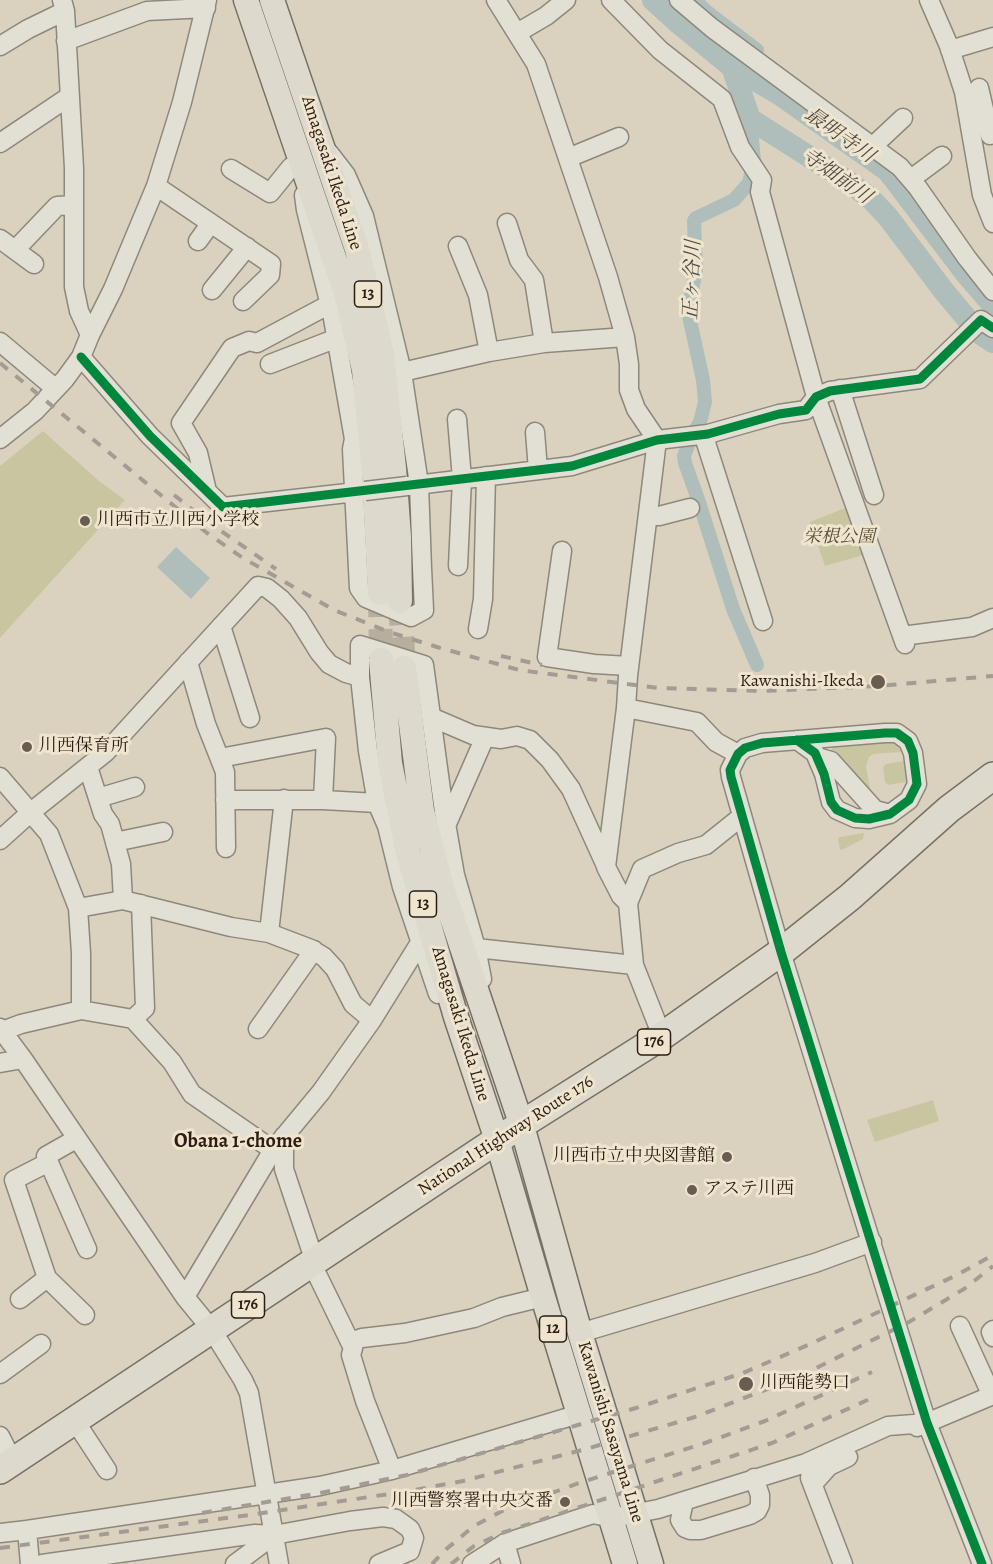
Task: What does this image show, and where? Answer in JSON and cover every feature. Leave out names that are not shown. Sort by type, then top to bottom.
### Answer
[{"type":"highway","name":"National Highway Route 176","points":[[6,1466],[497,1140],[662,1036],[781,952],[850,897],[949,809],[992,781]]},
{"type":"main road","name":"Amagasaki Ikeda Line","points":[[246,0],[346,293],[364,370],[374,474],[390,597],[399,537],[382,355],[357,249],[272,0]]},
{"type":"main road","name":"Amagasaki Ikeda Line","points":[[497,1140],[461,1035],[408,853],[390,763],[392,664],[422,811],[442,888],[522,1126]]},
{"type":"main road","name":"Kawanishi Sasayama Line","points":[[522,1126],[580,1333],[651,1564]]},
{"type":"main road","name":"Kawanishi Sasayama Line","points":[[497,1140],[543,1298],[626,1564]]},
{"type":"street","points":[[496,0],[536,64],[608,277],[625,337],[629,364],[628,390],[636,409],[657,440],[606,867]]},
{"type":"street","points":[[517,33],[546,16],[566,0]]},
{"type":"street","points":[[679,0],[712,28],[900,167],[993,291]]},
{"type":"street","points":[[929,0],[950,50],[979,88],[990,135],[993,132]]},
{"type":"street","points":[[610,3],[660,50],[722,99],[741,147],[762,180],[760,192],[816,397],[904,640],[972,627],[993,618]]},
{"type":"street","points":[[0,439],[35,411],[81,357],[113,289],[156,186],[182,102],[207,4],[147,11],[66,41]]},
{"type":"street","points":[[0,46],[63,5],[74,168],[74,287],[79,311],[90,334]]},
{"type":"street","points":[[950,50],[993,36]]},
{"type":"street","points":[[979,88],[982,195],[993,223]]},
{"type":"street","points":[[3,133],[70,96]]},
{"type":"street","points":[[873,146],[903,118]]},
{"type":"street","points":[[568,158],[619,137]]},
{"type":"street","points":[[299,158],[306,210],[338,338],[354,439],[352,449],[359,492],[359,588],[366,598],[411,617],[424,610],[402,372],[364,216],[346,176],[321,142]]},
{"type":"street","points":[[911,179],[942,156]]},
{"type":"street","points":[[231,169],[270,193],[299,158]]},
{"type":"street","points":[[156,186],[271,264],[270,275],[243,301]]},
{"type":"street","points":[[34,264],[7,245],[57,206],[74,205]]},
{"type":"street","points":[[198,241],[211,223]]},
{"type":"street","points":[[507,223],[519,260],[534,279],[544,343]]},
{"type":"street","points":[[458,246],[478,295],[489,352]]},
{"type":"street","points":[[212,290],[247,247]]},
{"type":"street","points":[[207,491],[198,453],[181,423],[232,348],[249,341],[257,343],[330,304]]},
{"type":"street","points":[[81,357],[150,436],[223,507],[572,466],[657,440],[699,435],[779,414],[806,410],[816,397],[830,391],[920,379],[983,322]]},
{"type":"street","points":[[402,372],[443,354],[489,352],[544,343],[625,337]]},
{"type":"street","points":[[270,364],[338,338]]},
{"type":"street","points":[[0,342],[56,389]]},
{"type":"street","points":[[840,389],[873,495]]},
{"type":"street","points":[[457,419],[462,479],[458,566]]},
{"type":"street","points":[[535,432],[538,470]]},
{"type":"street","points":[[699,435],[705,443],[763,621]]},
{"type":"street","points":[[478,629],[483,599],[486,476]]},
{"type":"street","points":[[648,515],[659,516],[690,508]]},
{"type":"street","points":[[562,551],[547,657],[594,664],[629,666]]},
{"type":"street","points":[[0,840],[106,752],[258,586],[267,588],[298,618],[329,664],[346,673],[360,676]]},
{"type":"street","points":[[221,626],[250,718]]},
{"type":"street","points":[[461,1035],[436,989],[402,887],[387,826],[377,802],[368,751],[360,676],[360,645],[424,665],[446,826],[455,875],[476,948],[490,1028]]},
{"type":"street","points":[[188,662],[206,724],[225,772],[226,848]]},
{"type":"street","points":[[626,708],[697,723],[716,742],[738,754]]},
{"type":"street","points":[[431,717],[473,735],[501,739],[517,736],[530,740],[550,760],[571,789],[606,867],[621,896],[628,903]]},
{"type":"street","points":[[797,740],[809,747],[817,757],[831,802],[837,810],[855,819],[869,819],[890,814],[909,800],[917,784],[913,753],[908,741],[897,733],[797,740],[745,748],[738,754],[730,770],[741,817],[781,952],[927,1423],[982,1564]]},
{"type":"street","points":[[446,826],[485,737]]},
{"type":"street","points":[[220,758],[326,738],[323,800]]},
{"type":"street","points":[[817,757],[831,761],[875,810],[890,814]]},
{"type":"street","points":[[88,767],[103,814],[110,824],[132,902],[145,1008],[134,1019]]},
{"type":"street","points":[[0,777],[49,834],[78,908],[81,1010]]},
{"type":"street","points":[[98,798],[135,787]]},
{"type":"street","points":[[269,933],[284,799]]},
{"type":"street","points":[[225,800],[377,802]]},
{"type":"street","points":[[662,1036],[634,964],[628,903],[642,869],[678,853],[706,845],[741,817]]},
{"type":"street","points":[[115,842],[163,832]]},
{"type":"street","points":[[78,908],[132,902],[231,927],[269,933],[314,950],[335,969],[353,1004],[372,1020]]},
{"type":"street","points":[[186,1297],[279,1143],[321,1092],[372,1020],[420,941]]},
{"type":"street","points":[[476,948],[634,964]]},
{"type":"street","points":[[258,1029],[314,950]]},
{"type":"street","points":[[279,1564],[249,1393],[212,1330],[186,1297],[1,1030],[81,1010],[134,1019],[172,1062],[192,1094],[279,1143],[284,1169],[312,1253],[311,1262],[351,1346],[351,1355],[365,1401],[392,1470]]},
{"type":"street","points":[[0,1063],[23,1059]]},
{"type":"street","points":[[76,1139],[46,1156],[87,1249]]},
{"type":"street","points":[[49,1162],[14,1180],[47,1278],[84,1315]]},
{"type":"street","points":[[580,1333],[815,1263],[872,1242]]},
{"type":"street","points":[[20,1299],[47,1278]]},
{"type":"street","points":[[351,1346],[356,1340],[362,1338],[405,1333],[474,1318],[502,1307],[543,1298]]},
{"type":"street","points":[[811,1481],[829,1466],[992,1396],[960,1326]]},
{"type":"street","points":[[993,1330],[991,1332],[993,1337]]},
{"type":"street","points":[[0,1374],[41,1344]]},
{"type":"street","points":[[0,1533],[268,1495],[392,1470],[579,1414]]},
{"type":"street","points":[[75,1421],[107,1470]]},
{"type":"street","points":[[472,1564],[505,1543],[593,1514],[612,1518],[684,1501],[789,1468],[888,1426],[927,1423]]},
{"type":"street","points":[[0,1436],[6,1466]]},
{"type":"street","points":[[811,1481],[812,1465],[816,1458]]},
{"type":"street","points":[[789,1468],[804,1473],[811,1481],[843,1564]]},
{"type":"street","points":[[684,1501],[679,1517],[685,1528],[690,1530],[700,1530],[750,1515],[757,1511],[760,1505],[760,1495],[754,1478]]},
{"type":"street","points":[[42,1564],[255,1534],[274,1535],[350,1521],[383,1517],[396,1519],[410,1529],[414,1539],[406,1557],[379,1564]]},
{"type":"street","points":[[27,1530],[30,1564]]},
{"type":"street","points":[[235,1564],[274,1535]]},
{"type":"street","points":[[505,1543],[511,1564]]},
{"type":"green space","points":[[43,431],[99,481],[125,500],[0,638],[0,466]]},
{"type":"green space","name":"栄根公園","points":[[850,506],[867,554],[825,566],[810,522]]},
{"type":"green space","points":[[892,742],[898,745],[901,752],[873,754],[869,757],[866,766],[870,789],[865,791],[829,752],[834,746]]},
{"type":"green space","points":[[904,761],[907,764],[909,779],[906,782],[888,785],[885,782],[883,767],[886,764]]},
{"type":"green space","points":[[864,833],[863,839],[840,849],[838,839],[840,837]]},
{"type":"green space","points":[[933,1100],[939,1121],[875,1142],[867,1120]]},
{"type":"shaded area","points":[[176,547],[210,578],[191,599],[157,567]]},
{"type":"waterway","name":"最明寺川","points":[[653,0],[732,67],[779,94],[888,171],[967,275],[993,305]]},
{"type":"waterway","points":[[695,0],[757,50]]},
{"type":"waterway","name":"寺畑前川","points":[[732,67],[750,119],[849,182],[871,199],[888,217],[978,332],[993,342]]},
{"type":"waterway","name":"正ヶ谷川","points":[[750,119],[754,161],[749,183],[734,200],[694,221],[696,270],[689,316],[703,380],[705,402],[700,422],[684,456],[733,609],[757,665]]},
{"type":"tunnel","points":[[380,593],[381,660]]},
{"type":"tunnel","points":[[400,601],[404,668]]},
{"type":"railway","points":[[0,363],[207,533],[243,558],[334,610],[389,632],[519,670],[658,688],[763,691],[879,686],[993,676]]},
{"type":"railway","points":[[174,495],[276,569]]},
{"type":"railway","points":[[501,656],[542,665]]},
{"type":"railway","points":[[202,1513],[320,1493],[407,1475],[636,1408],[743,1373],[957,1275],[993,1255]]},
{"type":"railway","points":[[0,1548],[409,1491],[463,1481],[586,1449],[695,1417],[796,1378],[909,1322],[964,1289],[993,1266]]},
{"type":"railway","points":[[432,1564],[474,1526],[502,1511],[765,1421],[872,1372]]},
{"type":"railway","points":[[451,1564],[474,1546],[502,1533],[772,1443],[872,1398]]},
{"type":"cycle path","points":[[81,357],[150,436],[223,507],[572,466],[657,440],[708,434],[779,414],[806,410],[816,397],[830,391],[920,379],[981,320],[993,328]]},
{"type":"cycle path","points":[[797,740],[815,753],[824,774],[831,802],[837,810],[855,818],[869,819],[890,814],[909,800],[917,784],[913,753],[908,741],[897,733],[885,733],[762,743],[745,748],[738,754],[730,770],[781,952],[927,1423],[982,1564]]},
{"type":"place","name":"川西市立川西小学校","points":[[85,521]]},
{"type":"place","name":"Kawanishi-Ikeda","points":[[878,682]]},
{"type":"place","name":"川西保育所","points":[[27,747]]},
{"type":"place","name":"川西市立中央図書館","points":[[727,1157]]},
{"type":"place","name":"アステ川西","points":[[692,1190]]},
{"type":"place","name":"川西能勢口","points":[[746,1384]]},
{"type":"place","name":"川西警察署中央交番","points":[[565,1502]]},
{"type":"district","name":"Obana 1-chome","points":[[238,1142]]}]
